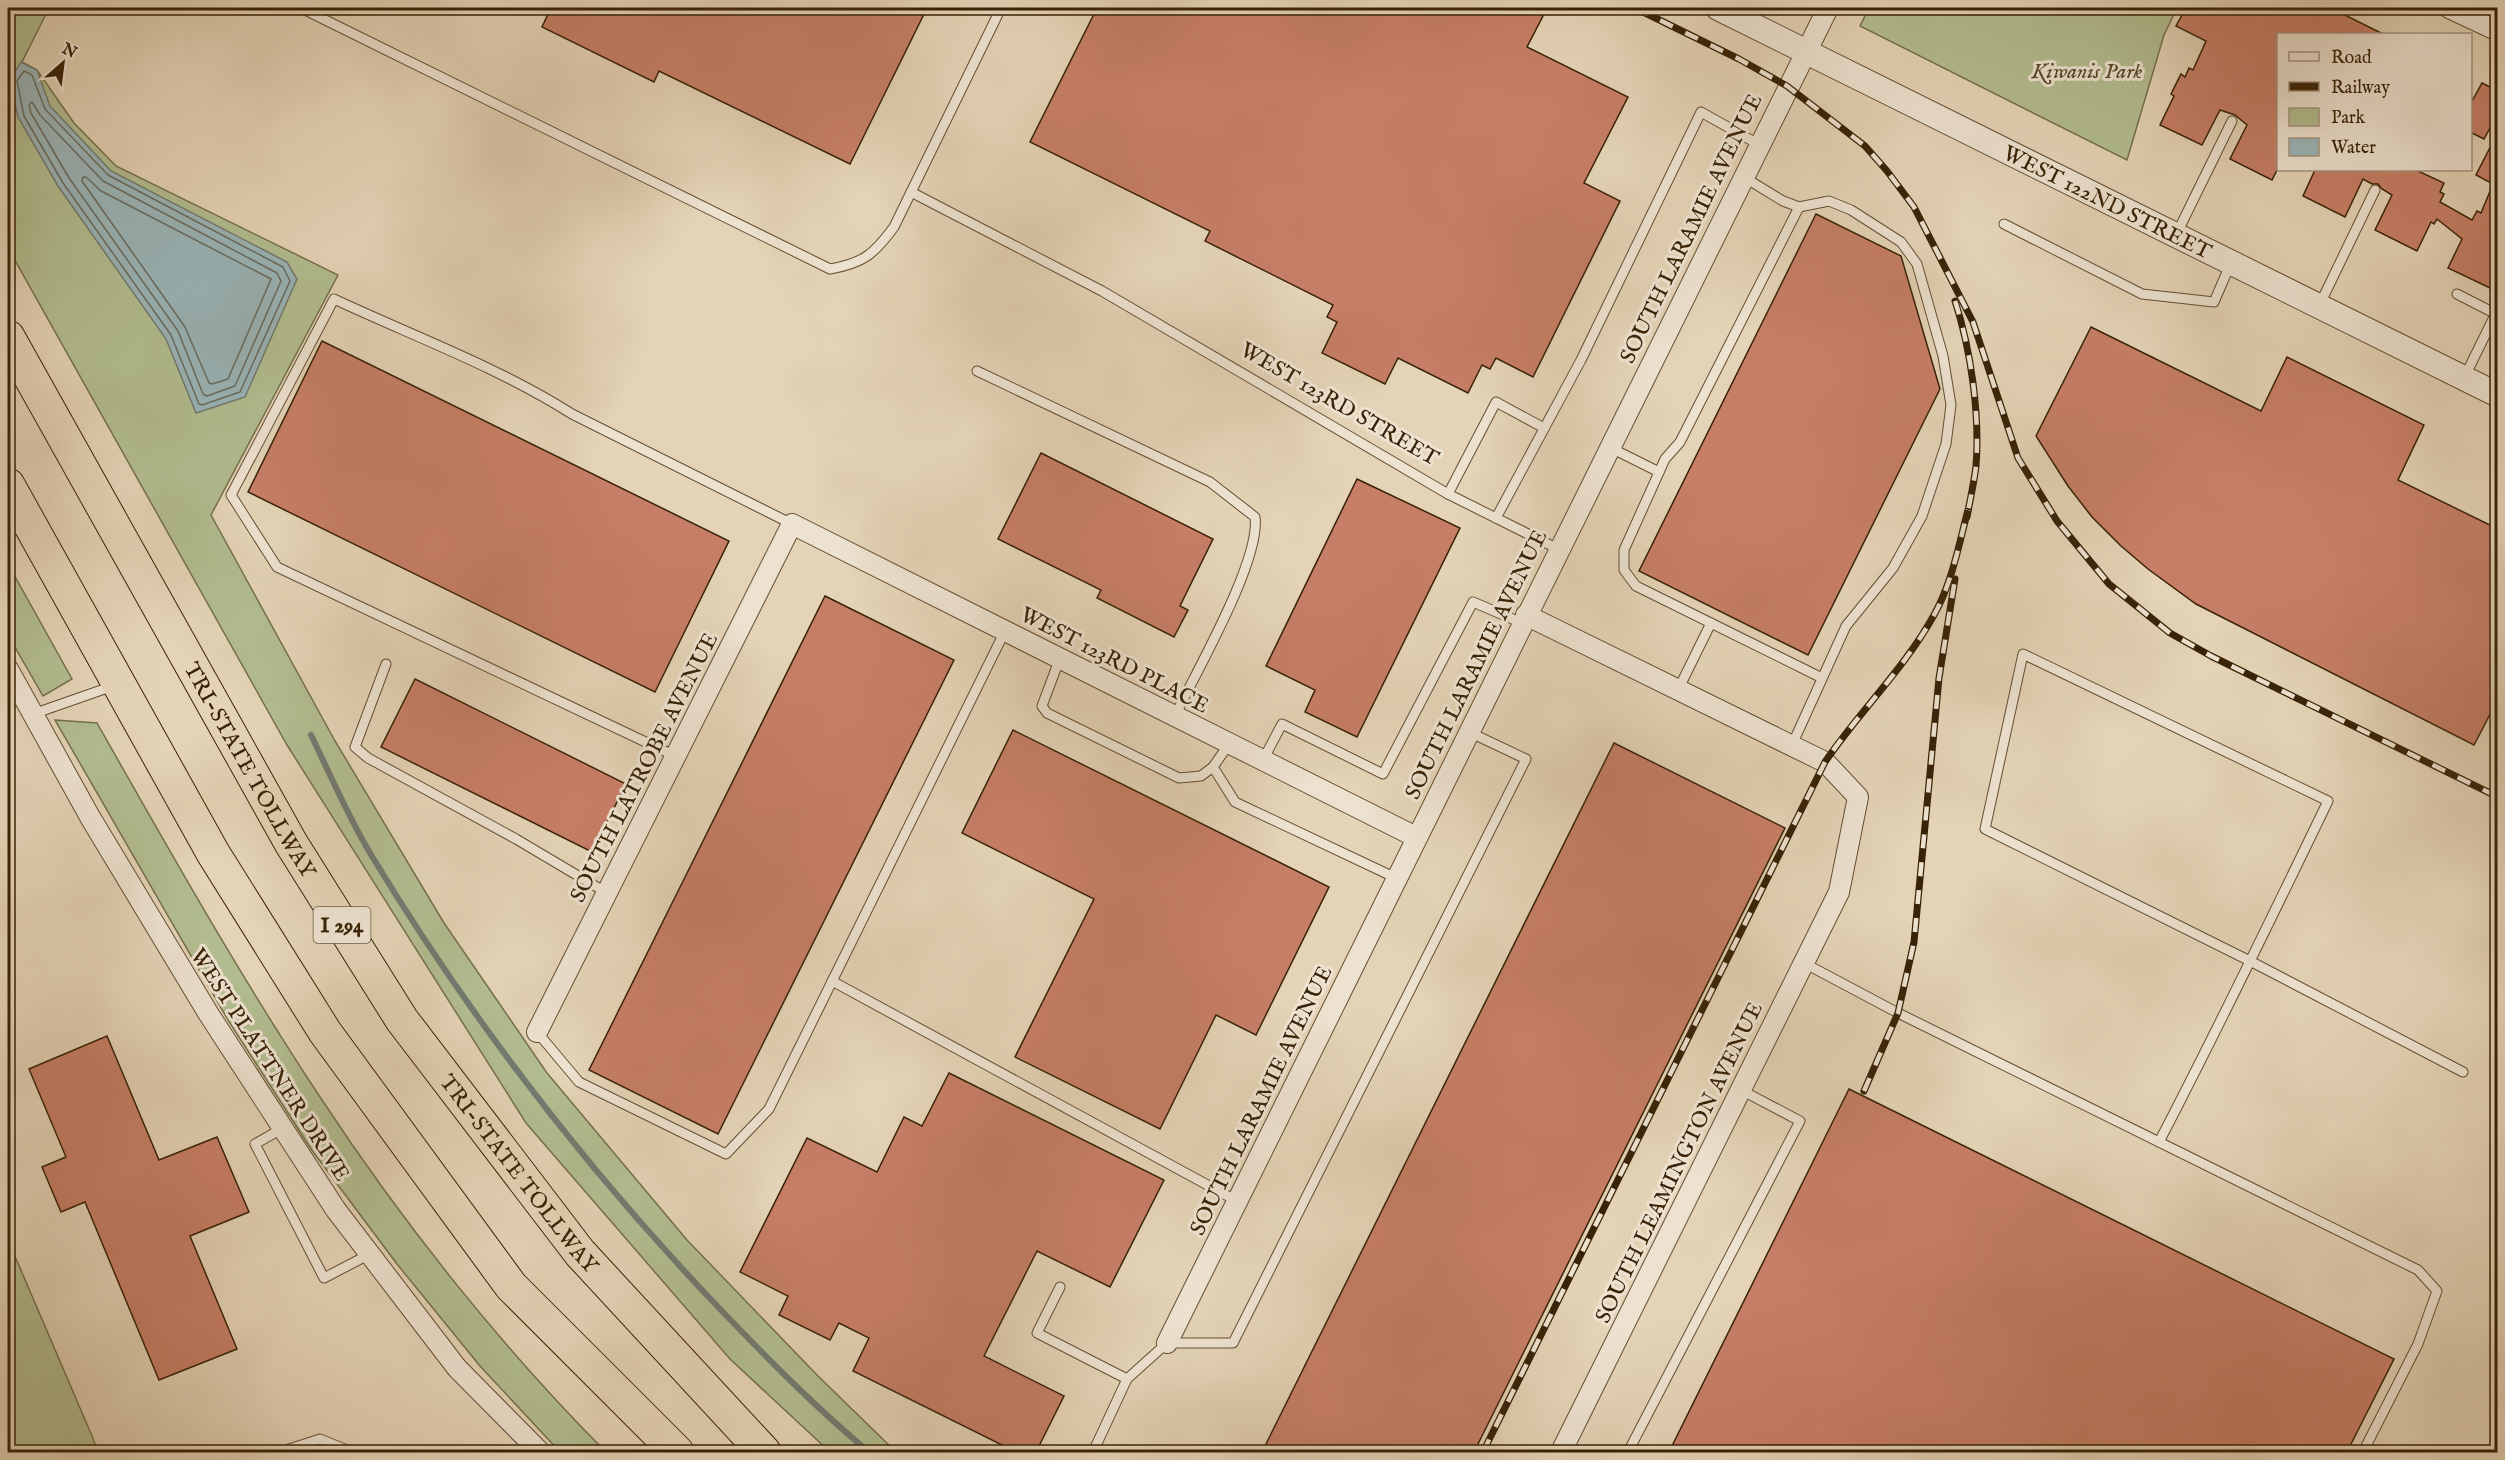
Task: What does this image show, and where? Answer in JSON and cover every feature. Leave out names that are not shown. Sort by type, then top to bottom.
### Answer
[{"type":"highway","name":"TRI-STATE TOLLWAY","points":[[8,337],[291,843],[402,1020],[580,1253],[764,1452]]},
{"type":"highway","points":[[8,485],[213,853],[325,1032],[511,1286],[677,1452]]},
{"type":"street","name":"WEST 122ND STREET","points":[[1718,8],[2498,395]]},
{"type":"street","name":"SOUTH LARAMIE AVENUE","points":[[1167,1343],[1758,144],[1828,8]]},
{"type":"street","points":[[2450,8],[2498,31]]},
{"type":"street","name":"WEST 123RD PLACE","points":[[792,524],[1416,837]]},
{"type":"street","name":"SOUTH LATROBE AVENUE","points":[[537,1032],[792,524]]},
{"type":"street","points":[[1524,619],[1792,746]]},
{"type":"street","name":"WEST PLATTNER DRIVE","points":[[8,669],[90,817],[208,1013],[336,1210],[457,1368],[540,1452]]},
{"type":"street","name":"SOUTH LEAMINGTON AVENUE","points":[[1561,1452],[1839,892],[1858,797],[1825,762],[1792,746]]},
{"type":"lane","points":[[301,8],[830,269],[854,265],[878,249],[894,227],[1001,8]]},
{"type":"lane","points":[[1496,518],[1581,360],[1701,111],[1758,144]]},
{"type":"lane","points":[[2176,235],[2232,121]]},
{"type":"lane","points":[[1742,177],[1783,201],[1799,207],[1829,201],[1851,210],[1901,242],[1917,264],[1943,356],[1951,405],[1946,444],[1922,516],[1893,568],[1845,626],[1792,746]]},
{"type":"lane","points":[[2319,306],[2375,190]]},
{"type":"lane","name":"WEST 123RD STREET","points":[[911,192],[1102,291],[1448,494],[1558,549]]},
{"type":"lane","points":[[1799,207],[1680,442],[1665,459],[1624,550],[1624,570],[1636,585],[1822,678]]},
{"type":"lane","points":[[2004,224],[2142,294],[2214,302],[2231,262]]},
{"type":"lane","points":[[2457,294],[2497,312],[2463,378]]},
{"type":"lane","points":[[675,756],[277,567],[231,495],[334,299],[436,344],[792,524]]},
{"type":"lane","points":[[978,371],[1210,482],[1255,517],[1256,528],[1246,568],[1174,716]]},
{"type":"lane","points":[[1448,494],[1496,402],[1544,428]]},
{"type":"lane","points":[[1609,447],[1659,472]]},
{"type":"lane","points":[[1263,760],[1282,724],[1383,774],[1473,602],[1524,619]]},
{"type":"lane","points":[[1678,690],[1711,623]]},
{"type":"lane","points":[[537,1032],[579,1082],[726,1154],[769,1109],[1005,631]]},
{"type":"lane","points":[[2159,1142],[2252,962],[2328,801],[2023,654],[1985,829],[2252,962],[2463,1072]]},
{"type":"lane","points":[[1060,658],[1042,706],[1047,713],[1179,778],[1201,776],[1213,767],[1229,744]]},
{"type":"lane","points":[[386,664],[355,747],[368,758],[516,838],[607,893]]},
{"type":"lane","points":[[33,714],[119,684]]},
{"type":"lane","points":[[1093,1452],[1126,1379],[1167,1343],[1233,1343],[1526,759],[1468,732]]},
{"type":"lane","points":[[1213,767],[1236,802],[1396,878]]},
{"type":"lane","points":[[1804,963],[2418,1270],[2437,1291],[2418,1344],[2363,1452]]},
{"type":"lane","points":[[832,981],[1237,1201]]},
{"type":"lane","points":[[1628,1452],[1800,1121],[1741,1090]]},
{"type":"lane","points":[[283,1128],[255,1144],[324,1278],[370,1254]]},
{"type":"lane","points":[[1060,1287],[1037,1333],[1126,1379]]},
{"type":"lane","points":[[279,1452],[320,1439],[352,1452]]},
{"type":"green space","points":[[8,8],[49,8],[22,62],[37,70],[74,123],[116,166],[338,275],[211,515],[335,741],[444,923],[547,1073],[687,1240],[817,1375],[896,1452],[830,1452],[730,1359],[526,1123],[287,745],[8,248]]},
{"type":"green space","name":"Kiwanis Park","points":[[1869,8],[2177,8],[2164,35],[2127,160],[1860,26]]},
{"type":"green space","points":[[8,564],[72,679],[43,696],[8,635]]},
{"type":"green space","points":[[55,720],[97,723],[234,961],[353,1146],[455,1283],[529,1370],[606,1452],[560,1452],[480,1366],[397,1264],[311,1149],[228,1020]]},
{"type":"green space","points":[[8,1240],[92,1436],[98,1452],[8,1452]]},
{"type":"water","points":[[21,62],[37,70],[50,106],[111,171],[287,262],[297,279],[245,397],[196,413],[166,339],[58,186],[18,117],[10,80]]},
{"type":"building","points":[[551,8],[927,8],[850,164],[659,71],[654,82],[542,27]]},
{"type":"building","points":[[1097,8],[1532,8],[1544,14],[1527,47],[1628,97],[1584,183],[1620,201],[1533,377],[1496,358],[1490,369],[1482,365],[1468,393],[1398,358],[1385,384],[1322,353],[1337,322],[1327,317],[1333,305],[1205,241],[1210,231],[1030,142]]},
{"type":"building","points":[[2186,8],[2331,8],[2381,33],[2277,33],[2277,170],[2272,180],[2230,159],[2247,125],[2235,115],[2220,110],[2202,145],[2160,125],[2174,96],[2171,94],[2181,74],[2185,77],[2189,68],[2193,70],[2206,41],[2176,26]]},
{"type":"building","points":[[2482,83],[2498,91],[2498,113],[2484,139],[2472,133],[2472,101]]},
{"type":"building","points":[[2498,132],[2498,273],[2490,288],[2448,268],[2462,239],[2437,219],[2434,224],[2431,222],[2417,251],[2375,230],[2392,195],[2378,184],[2372,184],[2363,179],[2345,217],[2303,196],[2315,171],[2418,171],[2444,183],[2440,192],[2444,194],[2440,202],[2472,220],[2477,211],[2481,213],[2493,184],[2476,175]]},
{"type":"building","points":[[1816,214],[1901,256],[1940,389],[1808,655],[1639,571]]},
{"type":"building","points":[[2091,327],[2261,411],[2287,357],[2424,425],[2398,480],[2498,529],[2498,699],[2474,745],[2196,604],[2148,569],[2092,517],[2068,486],[2036,436]]},
{"type":"building","points":[[322,341],[729,541],[655,692],[248,492]]},
{"type":"building","points":[[1041,453],[1213,539],[1180,606],[1188,610],[1174,637],[1097,598],[1101,590],[998,539]]},
{"type":"building","points":[[1357,479],[1460,528],[1357,737],[1305,712],[1315,690],[1266,666]]},
{"type":"building","points":[[825,596],[954,660],[718,1134],[589,1070]]},
{"type":"building","points":[[415,679],[626,784],[592,852],[381,747]]},
{"type":"building","points":[[1013,730],[1329,887],[1256,1035],[1216,1015],[1160,1129],[1015,1057],[1094,899],[962,833]]},
{"type":"building","points":[[1614,743],[1785,828],[1474,1452],[1262,1452]]},
{"type":"building","points":[[107,1036],[159,1160],[217,1137],[249,1212],[190,1236],[237,1349],[159,1380],[85,1202],[61,1212],[42,1167],[66,1157],[29,1069]]},
{"type":"building","points":[[949,1073],[1164,1180],[1110,1287],[1037,1251],[984,1356],[1064,1396],[1036,1452],[1016,1452],[853,1371],[869,1338],[839,1323],[830,1340],[779,1315],[788,1296],[740,1272],[807,1138],[877,1172],[904,1117],[922,1126]]},
{"type":"building","points":[[1849,1089],[2394,1359],[2347,1452],[1669,1452]]},
{"type":"waterway","points":[[311,735],[348,813],[373,858],[450,978],[534,1093],[578,1149],[671,1257],[774,1365],[869,1452]]},
{"type":"railway","points":[[1635,8],[1739,59],[1787,86],[1865,146],[1887,171],[1914,207],[1973,322],[2018,458],[2057,521],[2109,584],[2170,633],[2211,656],[2498,797]]},
{"type":"railway","points":[[1955,301],[1970,361],[1977,426],[1976,466],[1967,517]]},
{"type":"railway","points":[[1483,1452],[1825,762],[1896,672],[1934,615],[1950,577],[1968,510]]},
{"type":"railway","points":[[1864,1091],[1898,1013],[1914,942],[1939,678],[1955,579]]}]
